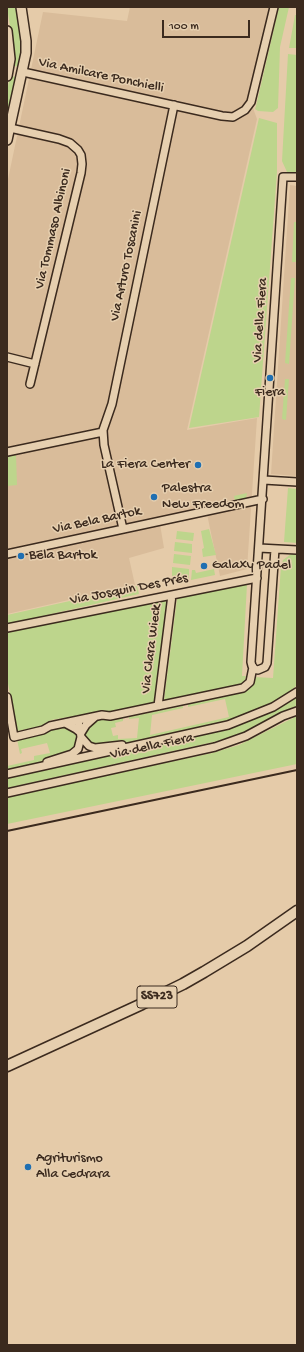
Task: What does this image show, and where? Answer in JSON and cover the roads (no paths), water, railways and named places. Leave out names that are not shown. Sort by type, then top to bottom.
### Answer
[{"type":"highway","name":"SS723","points":[[7,1066],[142,1004],[188,981],[247,946],[297,911]]},
{"type":"main road","points":[[8,133],[23,72],[26,45],[21,7]]},
{"type":"main road","points":[[7,37],[10,59],[8,73],[23,72]]},
{"type":"street","name":"Via Amilcare Ponchielli","points":[[23,72],[230,117],[240,114],[248,108],[252,98],[274,7]]},
{"type":"street","name":"Via Arturo Toscanini","points":[[123,529],[104,445],[103,432],[112,404],[174,105]]},
{"type":"street","name":"Via Tommaso Albinoni","points":[[8,133],[65,141],[75,146],[82,159],[81,173],[30,384]]},
{"type":"street","name":"Via della Fiera","points":[[7,697],[14,737],[43,730],[50,726],[78,720],[102,715],[110,716],[243,688],[251,680],[253,668],[251,662],[283,177],[297,177]]},
{"type":"street","points":[[7,357],[35,364]]},
{"type":"street","points":[[7,452],[103,432]]},
{"type":"street","points":[[264,480],[297,482]]},
{"type":"street","name":"Via Bela Bartok","points":[[7,554],[262,499]]},
{"type":"street","points":[[259,548],[297,550]]},
{"type":"street","points":[[253,668],[262,670],[267,663],[275,549]]},
{"type":"street","name":"Via Josquin Des Prés","points":[[7,628],[257,578]]},
{"type":"street","name":"Via Clara Wieck","points":[[158,706],[172,595]]},
{"type":"street","name":"Via della Fiera","points":[[7,774],[228,725],[249,718],[273,707],[297,692]]},
{"type":"street","name":"Via della Fiera","points":[[7,792],[215,747],[246,736],[283,716],[297,711]]},
{"type":"street","name":"Via della Fiera","points":[[37,768],[49,760],[74,752],[79,746],[81,735],[86,725],[95,717]]},
{"type":"street","points":[[78,720],[81,735]]},
{"type":"street","name":"Via della Fiera","points":[[65,723],[74,727],[89,746],[95,748],[121,745],[135,746]]},
{"type":"railway","points":[[7,831],[297,770]]},
{"type":"place","name":"Fiera","points":[[270,378]]},
{"type":"place","name":"La Fiera Center","points":[[198,465]]},
{"type":"place","name":"Palestra New Freedom","points":[[154,497]]},
{"type":"place","name":"Bela Bartok","points":[[21,556]]},
{"type":"place","name":"Galaxy Padel","points":[[204,566]]},
{"type":"place","name":"Agriturismo Alla Cedrara","points":[[28,1167]]}]
